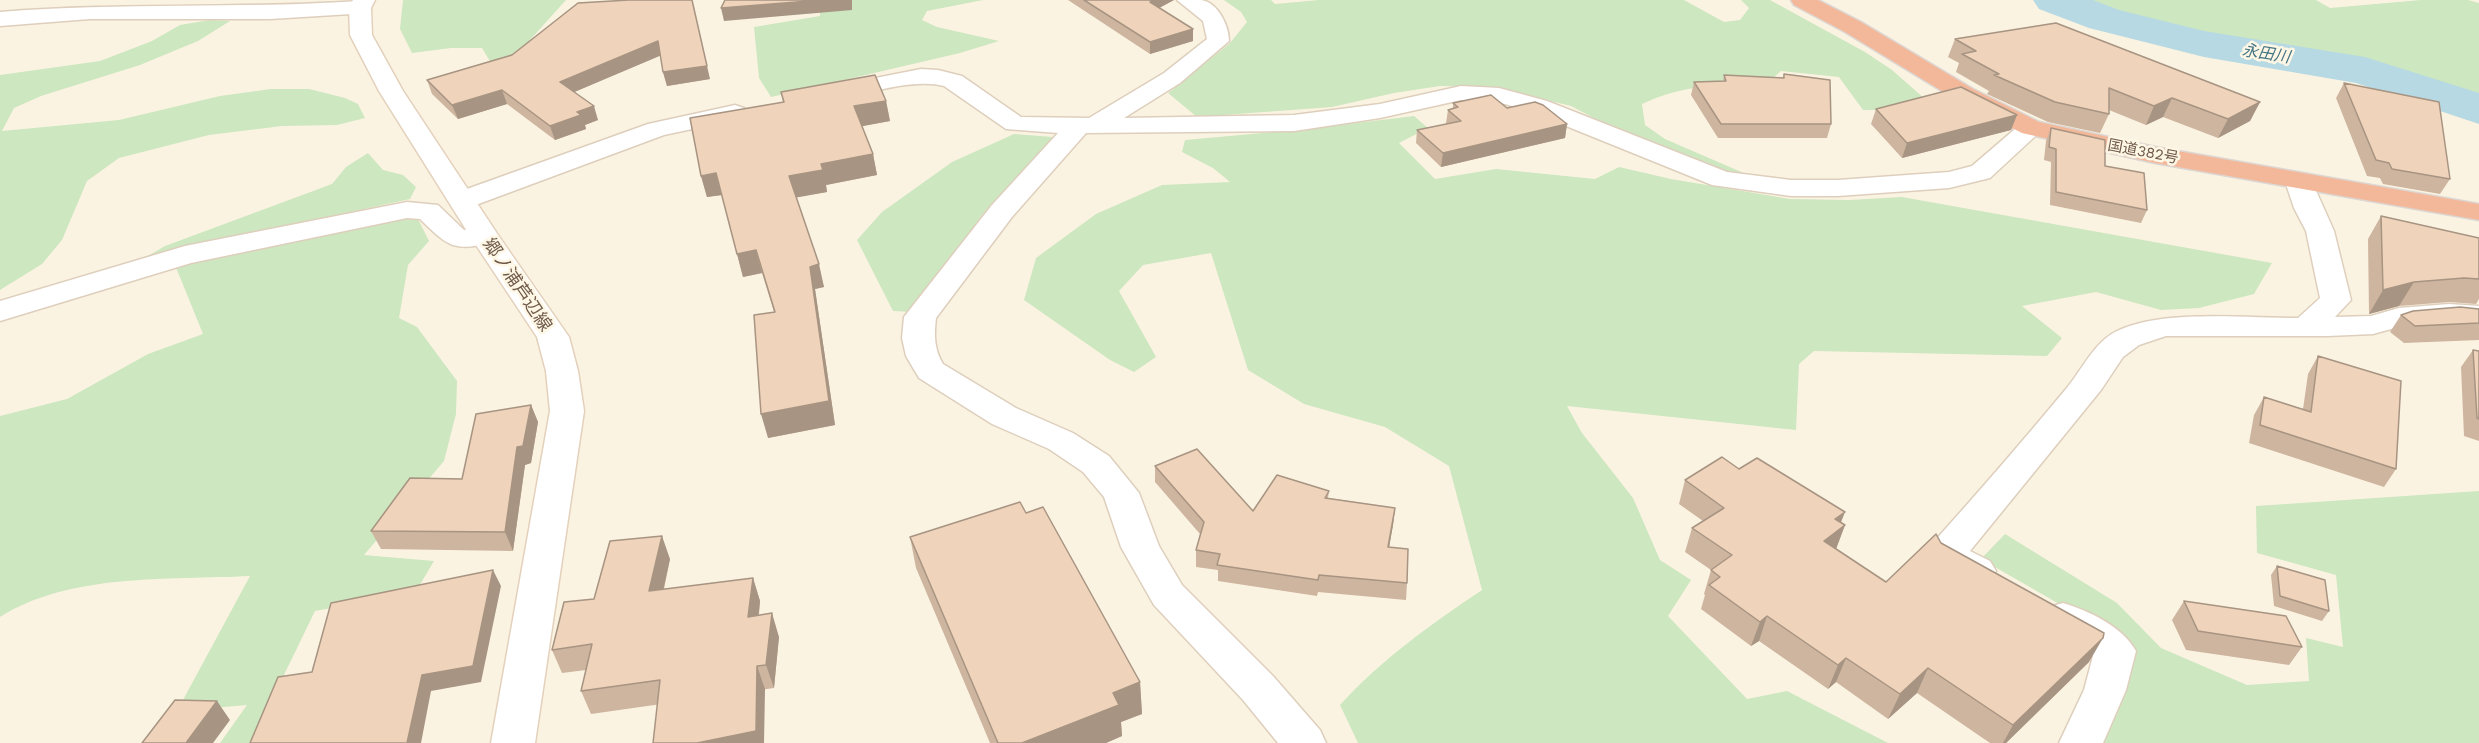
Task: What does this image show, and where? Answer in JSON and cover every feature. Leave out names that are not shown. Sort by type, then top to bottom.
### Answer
[{"type":"highway","name":"国道382号","points":[[1802,0],[1853,27],[1964,94],[2031,128],[2071,138],[2299,181],[2479,212]]},
{"type":"street","points":[[1188,0],[1207,11],[1219,28],[1218,41],[1172,78],[1086,125],[1002,211],[920,317],[918,338],[922,356],[931,371],[1004,416],[1061,441],[1096,464],[1121,493],[1140,547],[1168,595],[1258,688],[1304,743]]},
{"type":"street","points":[[1212,0],[1231,14],[1236,23],[1219,33]]},
{"type":"street","points":[[0,19],[106,11],[311,12],[362,4]]},
{"type":"street","name":"郷ノ浦芦辺線","points":[[362,4],[361,35],[391,91],[484,236],[553,337],[562,370],[567,411],[513,743]]},
{"type":"street","points":[[815,97],[921,75],[954,81],[1015,124],[1086,125],[1294,123],[1380,111],[1461,93],[1499,95],[1538,106],[1722,179],[1791,188],[1838,188],[1949,180],[1981,172],[2031,128]]},
{"type":"street","points":[[463,200],[657,129],[757,108]]},
{"type":"street","points":[[2299,181],[2308,208],[2320,231],[2336,300],[2306,327]]},
{"type":"street","points":[[0,312],[185,255],[407,210],[428,211],[455,237],[468,239],[484,236]]},
{"type":"street","points":[[2081,743],[2105,690],[2115,651],[2096,636],[1945,555],[2089,383],[2111,350],[2128,338],[2164,327],[2373,325],[2399,317],[2449,313],[2479,315]]},
{"type":"green space","points":[[403,0],[566,0],[511,61],[491,63],[482,48],[451,48],[412,53],[400,29]]},
{"type":"green space","points":[[823,0],[983,0],[927,11],[922,20],[937,27],[999,41],[960,53],[771,97],[759,78],[754,27],[820,16],[820,3]]},
{"type":"green space","points":[[1224,0],[1271,0],[1275,4],[1319,0],[1684,0],[1724,22],[1740,20],[1749,8],[1741,0],[1770,0],[1865,52],[1892,70],[1925,99],[1902,110],[1863,110],[1839,77],[1781,71],[1764,86],[1732,85],[1686,89],[1642,104],[1645,125],[1665,139],[1746,174],[1729,175],[1634,139],[1571,106],[1494,87],[1440,86],[1394,93],[1332,107],[1197,117],[1168,93],[1230,43],[1247,22],[1241,12]]},
{"type":"green space","points":[[2084,0],[2316,0],[2330,8],[2421,0],[2468,0],[2479,3],[2479,96],[2373,61],[2185,28]]},
{"type":"green space","points":[[210,20],[230,21],[198,41],[140,65],[41,96],[14,108],[2,131],[119,120],[220,96],[271,89],[309,89],[345,98],[358,104],[365,118],[337,125],[282,126],[209,135],[119,158],[87,181],[62,240],[42,264],[0,290],[0,75],[100,61],[152,41],[180,25]]},
{"type":"green space","points":[[1414,116],[1428,128],[1399,143],[1435,179],[1496,169],[1595,179],[1619,167],[1671,179],[1790,199],[1849,200],[1902,197],[2272,263],[2254,294],[2199,308],[2161,310],[2096,292],[2022,306],[2062,338],[2047,356],[1814,351],[1799,364],[1796,430],[1567,406],[1582,433],[1633,498],[1660,560],[1691,580],[1668,616],[1747,699],[1787,691],[1888,743],[1358,743],[1340,705],[1407,643],[1482,590],[1449,466],[1385,427],[1304,404],[1248,370],[1211,253],[1143,265],[1119,291],[1156,357],[1134,372],[1110,360],[1024,300],[1036,258],[1096,214],[1162,185],[1230,182],[1213,168],[1182,152],[1185,140]]},
{"type":"green space","points":[[1014,134],[1053,137],[982,215],[912,312],[893,311],[857,240],[882,212],[952,162]]},
{"type":"green space","points":[[368,153],[383,170],[403,175],[416,187],[410,199],[146,257],[165,246],[332,184],[346,167]]},
{"type":"green space","points":[[418,219],[429,241],[408,265],[399,318],[417,327],[457,381],[456,414],[444,461],[364,555],[434,561],[415,593],[315,611],[251,743],[220,743],[247,705],[177,711],[250,576],[154,579],[89,586],[57,593],[28,603],[0,617],[0,416],[67,399],[148,354],[203,334],[175,265],[380,220]]},
{"type":"green space","points":[[2479,491],[2479,743],[2103,743],[2104,735],[2130,676],[2127,643],[1981,559],[2005,534],[2117,603],[2161,648],[2247,685],[2309,681],[2306,638],[2343,647],[2336,575],[2257,553],[2256,506]]},
{"type":"building","points":[[692,0],[707,66],[663,72],[658,41],[560,82],[594,106],[577,112],[581,115],[550,126],[502,90],[452,105],[427,80],[512,55],[578,3]]},
{"type":"building","points":[[725,0],[822,0],[721,8]]},
{"type":"building","points":[[1084,0],[1153,0],[1150,2],[1193,29],[1150,42]]},
{"type":"building","points":[[2056,23],[2260,102],[2228,119],[2172,98],[2154,106],[2109,88],[2109,114],[2055,102],[1994,75],[1999,74],[1962,54],[1976,51],[1955,39]]},
{"type":"building","points":[[1784,74],[1830,80],[1831,124],[1721,124],[1694,82],[1726,81],[1724,75],[1784,78]]},
{"type":"building","points":[[875,75],[886,101],[854,106],[873,154],[821,164],[823,170],[789,176],[819,264],[810,267],[829,401],[761,414],[754,315],[775,312],[756,250],[737,254],[716,173],[701,176],[690,118],[784,102],[781,92]]},
{"type":"building","points":[[2344,83],[2439,102],[2450,179],[2392,169],[2389,163],[2376,160]]},
{"type":"building","points":[[1961,87],[2017,115],[1907,143],[1876,109]]},
{"type":"building","points":[[1491,95],[1507,108],[1535,102],[1543,105],[1567,124],[1443,153],[1417,130],[1461,121],[1448,110],[1458,107],[1453,103]]},
{"type":"building","points":[[2051,128],[2105,140],[2105,166],[2144,173],[2147,210],[2056,192],[2056,149],[2049,147]]},
{"type":"building","points":[[2381,216],[2479,238],[2479,279],[2414,282],[2383,290]]},
{"type":"building","points":[[2460,307],[2479,309],[2479,323],[2415,326],[2401,315],[2413,311]]},
{"type":"building","points":[[2473,350],[2479,351],[2479,419],[2477,418]]},
{"type":"building","points":[[2318,356],[2401,381],[2396,469],[2260,425],[2264,397],[2311,412]]},
{"type":"building","points":[[531,405],[523,446],[517,447],[505,532],[371,531],[410,478],[462,479],[476,414]]},
{"type":"building","points":[[1197,449],[1253,511],[1277,475],[1329,491],[1325,498],[1395,508],[1388,547],[1408,549],[1407,583],[1319,575],[1318,580],[1217,565],[1220,554],[1196,550],[1204,522],[1155,466]]},
{"type":"building","points":[[1722,457],[1739,469],[1757,458],[1845,512],[1835,519],[1845,525],[1824,541],[1886,582],[1936,534],[1941,543],[2104,633],[2103,638],[2013,725],[1928,668],[1900,694],[1846,658],[1838,665],[1767,616],[1760,622],[1709,585],[1720,577],[1711,570],[1732,555],[1692,528],[1724,508],[1685,480]]},
{"type":"building","points":[[1020,502],[1026,513],[1043,507],[1140,682],[1113,693],[1119,705],[1022,743],[998,743],[910,537]]},
{"type":"building","points":[[662,536],[649,591],[753,578],[748,617],[772,613],[766,665],[757,666],[756,731],[697,743],[653,743],[660,680],[581,691],[592,644],[552,650],[564,602],[594,599],[610,541]]},
{"type":"building","points":[[2277,566],[2325,580],[2329,611],[2280,596]]},
{"type":"building","points":[[493,570],[473,666],[422,675],[407,743],[250,743],[278,677],[312,672],[331,603]]},
{"type":"building","points":[[2184,601],[2286,616],[2302,647],[2198,631]]},
{"type":"building","points":[[175,700],[217,701],[186,743],[142,743]]},
{"type":"waterway","name":"永田川","points":[[2054,0],[2104,19],[2204,44],[2365,71],[2479,109]]}]
